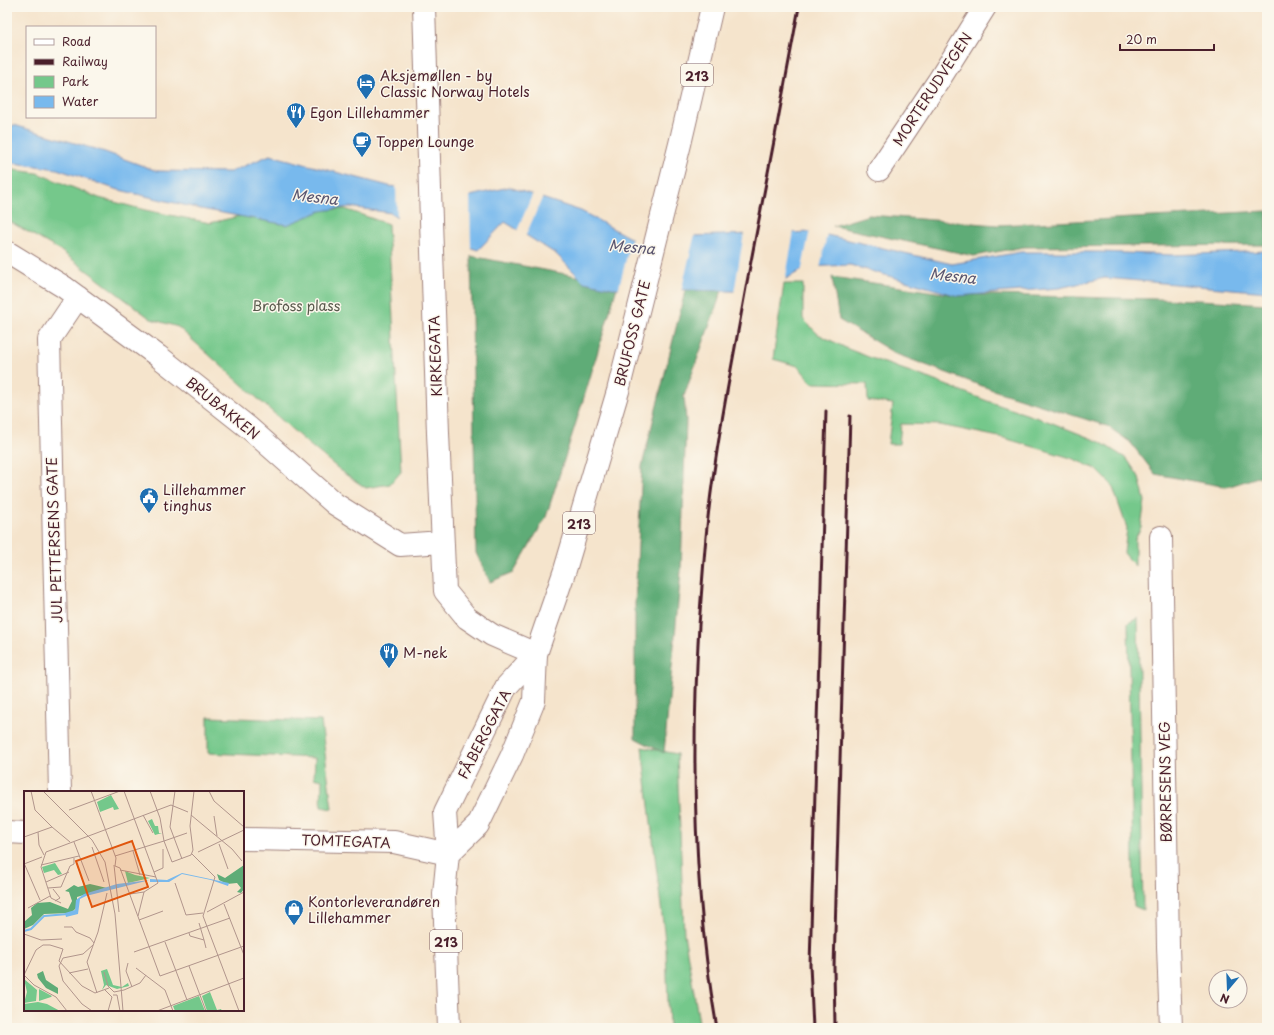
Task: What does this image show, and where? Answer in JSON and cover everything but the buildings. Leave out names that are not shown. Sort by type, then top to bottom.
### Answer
[{"type":"street","name":"KIRKEGATA","points":[[424,7],[444,591],[467,618],[492,635],[536,654]]},
{"type":"street","name":"BRUFOSS GATE","points":[[536,654],[565,570],[618,391],[680,144],[712,7]]},
{"type":"street","name":"MORTERUDVEGEN","points":[[879,170],[939,80],[985,7]]},
{"type":"street","name":"BRUBAKKEN","points":[[7,252],[64,287],[158,356],[249,428],[335,504],[400,544],[442,542]]},
{"type":"street","name":"JUL PETTERSENS GATE","points":[[60,791],[49,340],[78,297]]},
{"type":"street","name":"BØRRESENS VEG","points":[[1160,537],[1171,1028]]},
{"type":"street","name":"FÅBERGGATA","points":[[448,854],[478,825],[512,755],[534,701],[536,654]]},
{"type":"street","name":"FÅBERGGATA","points":[[449,1028],[444,894],[448,854],[445,812],[506,687],[536,654]]},
{"type":"street","points":[[7,832],[24,833]]},
{"type":"street","name":"TOMTEGATA","points":[[244,839],[394,842],[448,854]]},
{"type":"green space","name":"Brofoss plass","points":[[7,169],[37,173],[99,198],[145,210],[210,223],[266,210],[345,209],[388,224],[401,472],[390,484],[366,488],[345,474],[306,442],[178,327],[151,319],[61,251],[7,220]]},
{"type":"green space","points":[[1267,211],[1267,245],[1024,247],[974,256],[833,226],[869,215],[998,225]]},
{"type":"green space","points":[[471,256],[618,284],[546,517],[514,572],[490,582],[476,553]]},
{"type":"green space","points":[[728,274],[684,396],[686,420],[681,571],[664,753],[635,738],[635,604],[642,466],[687,283]]},
{"type":"green space","points":[[832,277],[949,294],[1199,300],[1267,304],[1267,474],[1227,487],[1155,474],[1130,442],[1107,426],[993,390],[896,354],[839,320]]},
{"type":"green space","points":[[784,284],[803,284],[803,319],[818,334],[848,349],[879,361],[990,402],[1050,422],[1100,442],[1127,459],[1139,477],[1145,501],[1141,527],[1135,539],[1135,566],[1124,553],[1127,528],[1112,485],[1096,469],[1071,458],[1004,438],[940,425],[901,424],[899,444],[888,444],[893,404],[868,401],[867,384],[812,383],[798,366],[773,359]]},
{"type":"green space","points":[[1138,618],[1143,910],[1134,906],[1128,623]]},
{"type":"green space","points":[[208,717],[321,721],[332,809],[321,807],[322,780],[314,778],[315,758],[208,753]]},
{"type":"green space","points":[[642,747],[677,754],[684,934],[700,1028],[669,1028],[666,949]]},
{"type":"water","name":"Mesna","points":[[14,125],[105,152],[157,171],[230,172],[270,155],[389,186],[470,196],[509,187],[581,211],[630,238],[814,232],[952,264],[1021,252],[1101,252],[1172,255],[1267,251],[1267,292],[1105,278],[1059,288],[958,296],[850,265],[807,267],[763,292],[612,288],[584,282],[556,254],[505,222],[478,250],[422,233],[391,213],[350,207],[321,211],[287,225],[201,209],[115,189],[57,169],[7,162],[7,127]]},
{"type":"pier","points":[[396,184],[470,194],[471,250],[421,235],[397,220]]},
{"type":"pier","points":[[533,193],[543,196],[525,237],[517,231]]},
{"type":"pier","points":[[810,230],[827,233],[820,269],[808,269],[801,273]]},
{"type":"pier","points":[[794,231],[785,282],[764,294],[734,293],[744,233]]},
{"type":"pier","points":[[695,234],[681,292],[618,291],[632,236]]},
{"type":"railway","points":[[717,1028],[703,928],[696,827],[696,676],[704,558],[716,458],[726,399],[799,7]]},
{"type":"railway","points":[[813,1028],[810,965],[826,411]]},
{"type":"railway","points":[[835,1028],[834,967],[850,416]]},
{"type":"place","name":"Aksjemøllen - by Classic Norway Hotels","points":[[366,100]]},
{"type":"place","name":"Egon Lillehammer","points":[[296,129]]},
{"type":"place","name":"Toppen Lounge","points":[[362,158]]},
{"type":"place","name":"Lillehammer tinghus","points":[[149,514]]},
{"type":"place","name":"M-nek","points":[[389,669]]},
{"type":"place","name":"Kontorleverandøren Lillehammer","points":[[294,926]]}]
